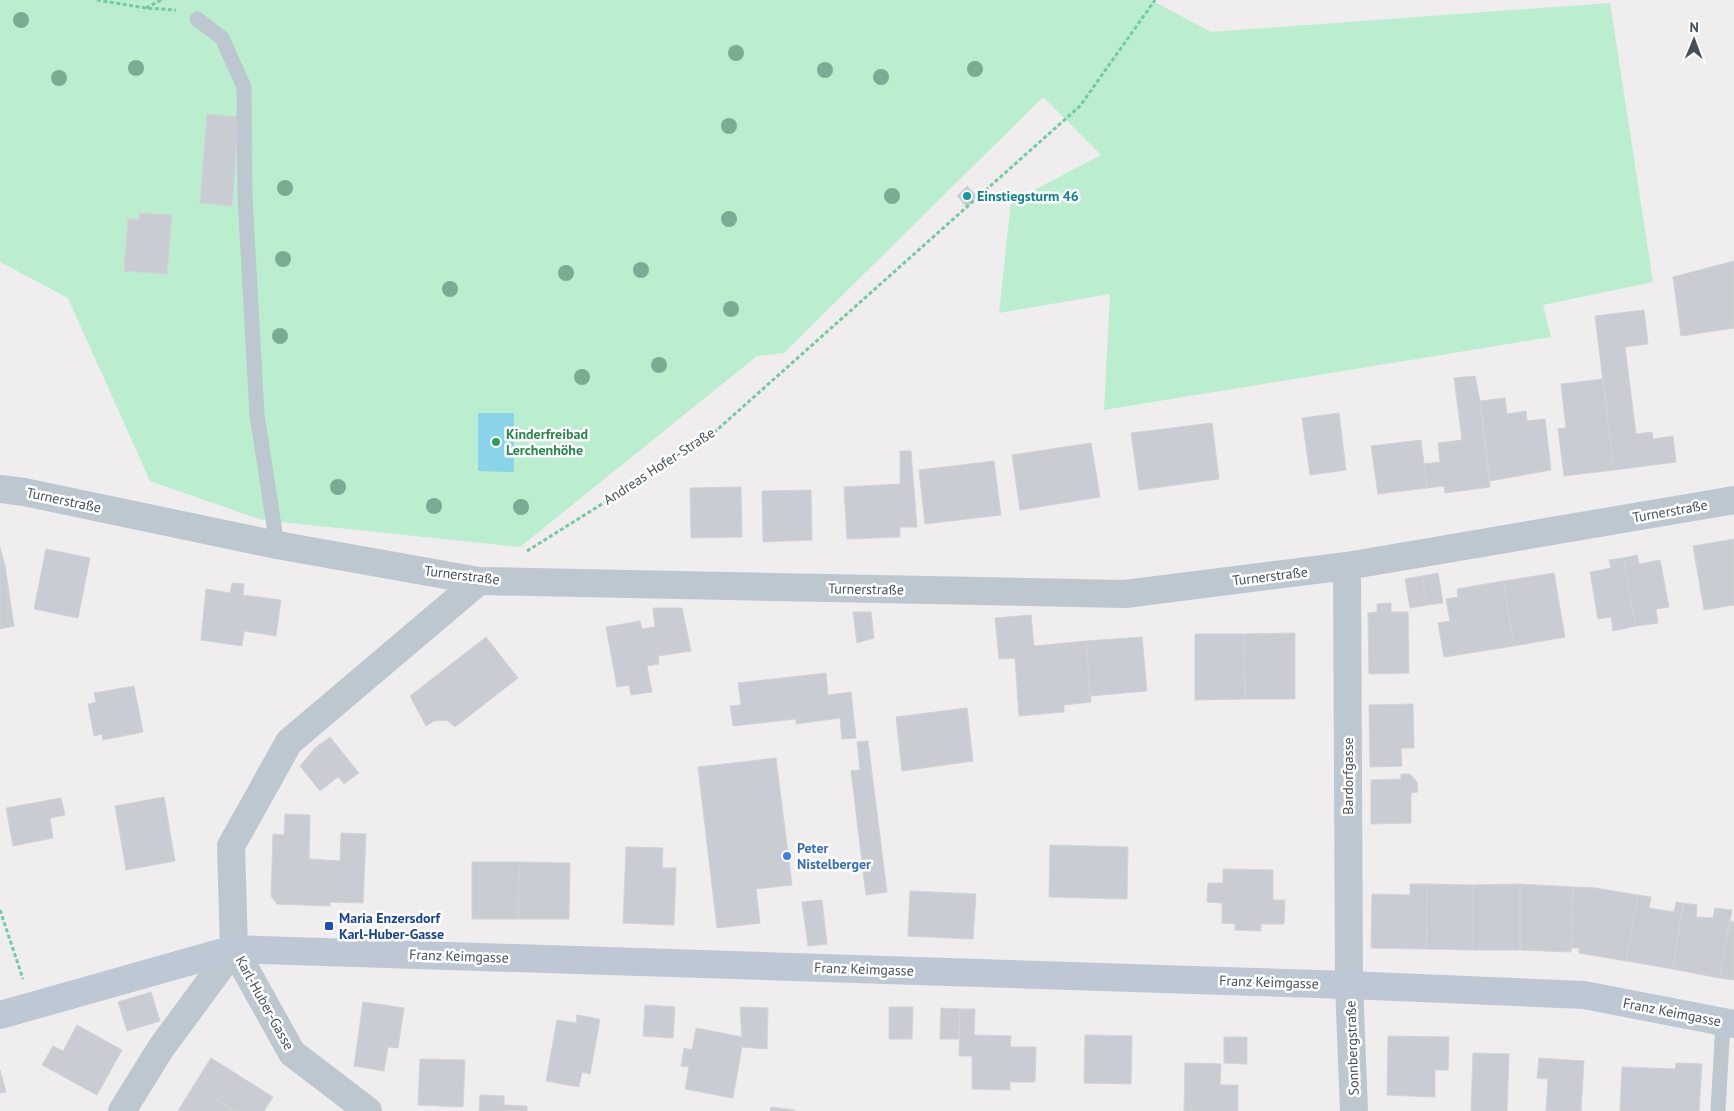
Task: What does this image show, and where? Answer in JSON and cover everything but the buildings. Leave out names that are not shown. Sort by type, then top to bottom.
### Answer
[{"type":"main road","name":"Franz Keimgasse","points":[[0,1015],[234,949],[1349,985],[1584,995],[1728,1023]]},
{"type":"street","name":"Turnerstraße","points":[[0,490],[24,492],[277,545],[480,581],[1124,594],[1347,566],[1734,500]]},
{"type":"street","name":"Bardorfgasse","points":[[1347,566],[1349,985]]},
{"type":"street","points":[[122,1111],[160,1048],[234,949],[231,846],[289,742],[480,581]]},
{"type":"street","name":"Karl-Huber-Gasse","points":[[234,949],[292,1053],[368,1111]]},
{"type":"street","name":"Sonnbergstraße","points":[[1349,985],[1354,1111]]},
{"type":"lane","points":[[197,19],[222,38],[244,87],[245,196],[257,415],[277,545]]},
{"type":"lane","points":[[1718,1111],[1728,1023]]},
{"type":"path","points":[[97,0],[146,8],[176,10],[197,19]]},
{"type":"path","points":[[146,8],[161,0]]},
{"type":"path","name":"Andreas Hofer-Straße","points":[[520,555],[708,437],[1080,106],[1155,0]]},
{"type":"path","points":[[0,910],[32,1006]]},
{"type":"green space","points":[[0,0],[1151,0],[1211,32],[1610,3],[1653,282],[1543,305],[1551,337],[1104,410],[1110,294],[999,313],[1011,202],[1101,155],[1043,97],[784,353],[757,356],[520,547],[262,520],[150,481],[68,298],[0,262]]},
{"type":"water","name":"Kinderfreibad Lerchenhöhe","points":[[478,413],[514,413],[514,472],[478,471]]},
{"type":"place","name":"Einstiegsturm 46","points":[[967,196]]},
{"type":"place","name":"Kinderfreibad Lerchenhöhe","points":[[496,442]]},
{"type":"place","name":"Peter Nistelberger","points":[[787,856]]},
{"type":"place","name":"Maria Enzersdorf Karl-Huber-Gasse","points":[[329,926]]}]
